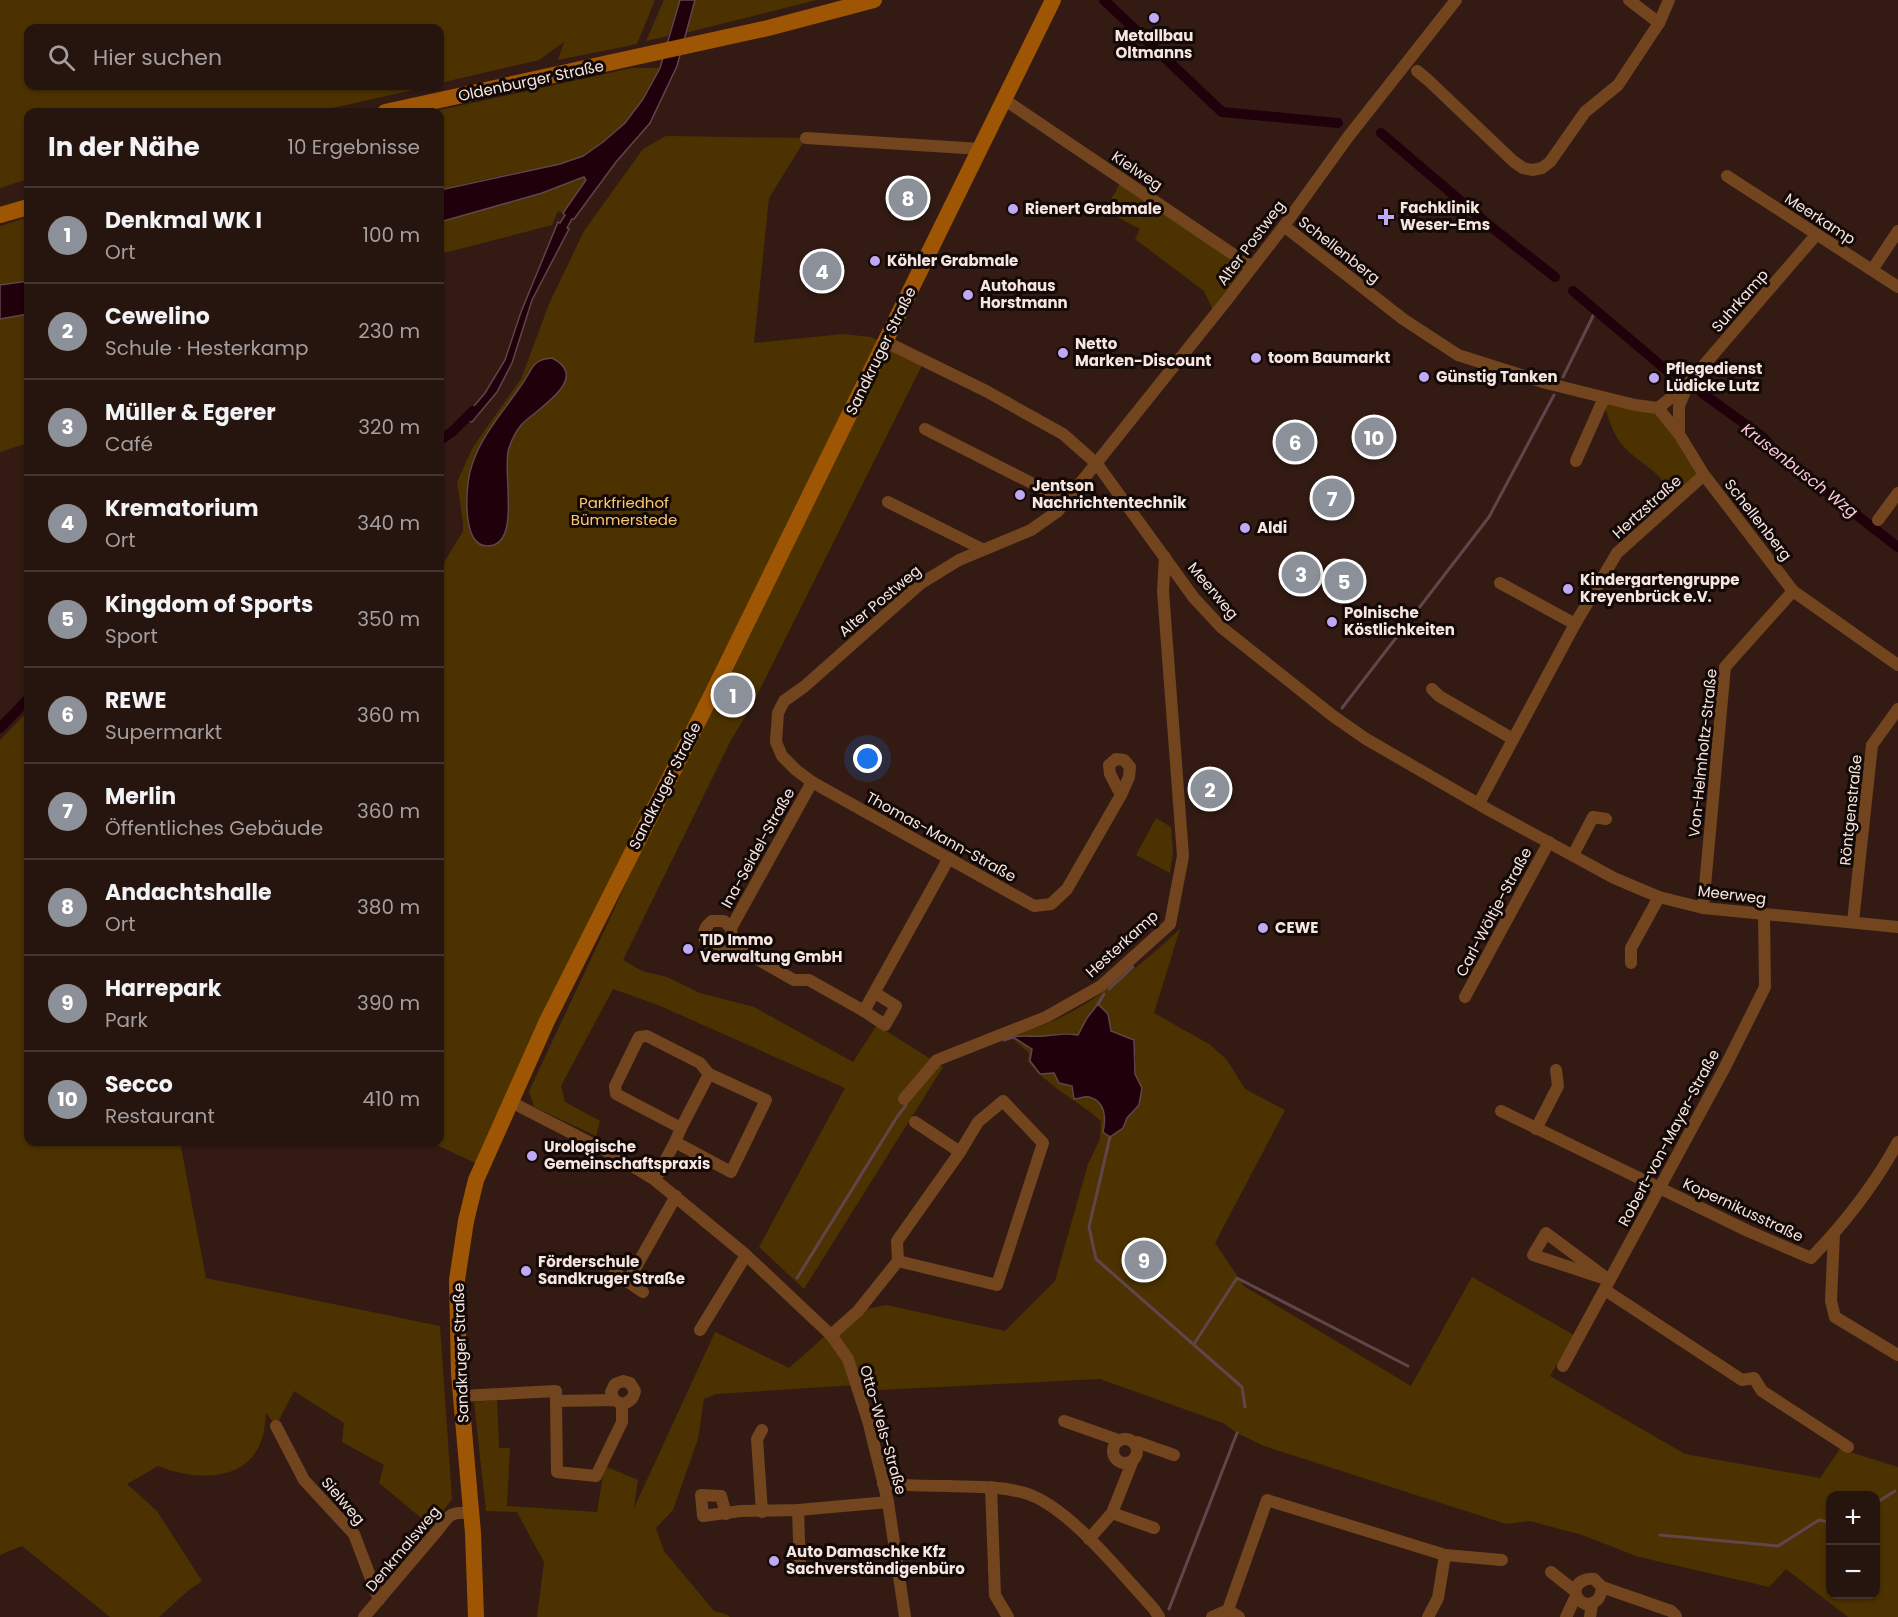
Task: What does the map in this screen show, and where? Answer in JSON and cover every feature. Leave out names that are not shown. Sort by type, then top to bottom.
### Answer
[{"type":"street","name":"Oldenburger Straße","points":[[403,108],[714,40],[874,0]]},
{"type":"street","name":"Sandkruger Straße","points":[[476,1617],[471,1513],[461,1396],[457,1280],[466,1221],[482,1166],[567,981],[886,342],[1053,0]]},
{"type":"street","name":"Alter Postweg","points":[[805,686],[920,584],[958,560],[1031,530],[1058,511],[1284,226],[1348,137],[1456,0]]},
{"type":"street","points":[[1629,0],[1659,23]]},
{"type":"street","points":[[1417,71],[1513,161],[1523,168],[1532,170],[1542,168],[1550,162],[1585,112],[1618,85],[1659,23],[1669,0]]},
{"type":"street","name":"Kielweg","points":[[1005,100],[1252,267]]},
{"type":"street","points":[[806,138],[981,149]]},
{"type":"street","name":"Meerkamp","points":[[1727,176],[1898,287]]},
{"type":"street","points":[[0,215],[24,208]]},
{"type":"street","name":"Schellenberg","points":[[1284,226],[1403,319],[1458,355],[1531,379],[1604,398],[1658,408],[1679,434],[1704,475],[1793,591],[1898,665]]},
{"type":"street","points":[[1872,270],[1898,231]]},
{"type":"street","name":"Suhrkamp","points":[[1658,408],[1686,386],[1816,235]]},
{"type":"street","name":"Meerweg","points":[[886,342],[1038,418],[1063,434],[1097,464],[1194,598],[1221,627],[1333,716],[1366,738],[1614,878],[1659,897],[1703,908],[1898,927]]},
{"type":"street","name":"Suhrkamp","points":[[1679,434],[1679,406],[1686,386]]},
{"type":"street","points":[[1576,462],[1604,398]]},
{"type":"street","points":[[925,429],[1067,501]]},
{"type":"street","name":"Hertzstraße","points":[[1479,803],[1575,624],[1617,553],[1704,475]]},
{"type":"street","points":[[1878,520],[1898,493]]},
{"type":"street","points":[[888,502],[982,549]]},
{"type":"street","name":"Hesterkamp","points":[[904,1099],[938,1060],[1046,1017],[1101,986],[1170,924],[1183,856],[1164,602],[1165,557]]},
{"type":"street","points":[[1500,583],[1575,624]]},
{"type":"street","name":"Von-Helmholtz-Straße","points":[[1703,908],[1725,667],[1793,591]]},
{"type":"street","name":"Thomas-Mann-Straße","points":[[805,686],[784,701],[778,713],[776,742],[782,756],[789,763],[812,782],[1034,906],[1051,904],[1067,889],[1121,795]]},
{"type":"street","points":[[1432,690],[1513,739]]},
{"type":"street","name":"Röntgenstraße","points":[[1853,922],[1872,745],[1898,709]]},
{"type":"street","name":"Ina-Seidel-Straße","points":[[731,928],[812,782]]},
{"type":"street","points":[[1573,855],[1593,817],[1606,819]]},
{"type":"street","name":"Carl-Wöltje-Straße","points":[[1465,997],[1549,842]]},
{"type":"street","points":[[864,1011],[949,858]]},
{"type":"street","points":[[1631,963],[1630,948],[1659,897]]},
{"type":"street","name":"Robert-von-Mayer-Straße","points":[[1563,1366],[1766,987],[1764,914]]},
{"type":"street","name":"Ina-Seidel-Straße","points":[[717,920],[724,921],[731,928],[732,935],[725,947],[717,948],[709,945],[704,939],[706,926],[717,920]]},
{"type":"street","name":"Ina-Seidel-Straße","points":[[729,943],[794,980],[809,980],[885,1025],[896,1005],[875,993]]},
{"type":"street","points":[[675,1142],[731,1172],[766,1100],[710,1074],[700,1064],[647,1036],[639,1037],[615,1086],[616,1094],[681,1128]]},
{"type":"street","points":[[1536,1130],[1558,1086],[1556,1070]]},
{"type":"street","points":[[655,1180],[710,1074]]},
{"type":"street","points":[[831,1335],[858,1311],[898,1261],[897,1241],[960,1152],[978,1122],[1003,1101],[1043,1143],[997,1285],[898,1261]]},
{"type":"street","name":"Otto-Wels-Straße","points":[[511,1102],[614,1155],[655,1180],[746,1256],[831,1335],[848,1359],[869,1424],[888,1502],[904,1617]]},
{"type":"street","name":"Kopernikusstraße","points":[[1501,1111],[1748,1231],[1810,1258],[1832,1272]]},
{"type":"street","points":[[915,1122],[960,1152]]},
{"type":"street","name":"Kopernikusstraße","points":[[1810,1258],[1834,1234],[1893,1164],[1898,1142]]},
{"type":"street","points":[[628,1281],[676,1196]]},
{"type":"street","points":[[1607,1285],[1533,1255],[1546,1233],[1607,1285],[1742,1380],[1754,1378],[1762,1390],[1848,1447]]},
{"type":"street","points":[[1834,1234],[1831,1301],[1836,1317],[1898,1355]]},
{"type":"street","points":[[700,1330],[746,1256]]},
{"type":"street","points":[[615,1273],[643,1292]]},
{"type":"street","points":[[461,1396],[556,1391],[556,1401],[557,1472],[596,1476],[622,1422],[618,1402],[556,1401]]},
{"type":"street","points":[[1064,1421],[1118,1440],[1129,1439],[1135,1444],[1137,1451],[1113,1513],[1089,1539]]},
{"type":"street","name":"Sielweg","points":[[276,1426],[304,1480],[354,1534],[380,1600]]},
{"type":"street","points":[[762,1430],[757,1439],[762,1512]]},
{"type":"street","points":[[1118,1440],[1112,1450],[1115,1458],[1125,1463],[1133,1460]]},
{"type":"street","points":[[1135,1444],[1137,1442],[1174,1455]]},
{"type":"street","points":[[884,1484],[991,1487],[1012,1490],[1042,1500],[1063,1514],[1089,1539],[1160,1617]]},
{"type":"street","points":[[991,1487],[995,1595],[1006,1616]]},
{"type":"street","points":[[1212,1617],[1233,1613],[1267,1500],[1445,1555],[1502,1560]]},
{"type":"street","points":[[726,1514],[741,1511],[798,1510],[888,1502]]},
{"type":"street","points":[[798,1510],[800,1571]]},
{"type":"street","name":"Denkmalsweg","points":[[364,1617],[448,1516],[454,1512],[471,1513]]},
{"type":"street","points":[[1113,1513],[1154,1528]]},
{"type":"street","points":[[1428,1617],[1438,1598],[1445,1555]]},
{"type":"street","points":[[1551,1572],[1576,1593],[1585,1604],[1598,1601],[1602,1595],[1602,1587]]},
{"type":"street","points":[[1566,1617],[1578,1582],[1586,1578],[1594,1579],[1602,1587],[1671,1611],[1676,1616]]},
{"type":"street","points":[[1590,1617],[1592,1604]]},
{"type":"green space","points":[[0,0],[655,0],[637,44],[558,60],[564,42],[539,60],[444,82],[444,24],[24,24],[24,90],[413,90],[333,108],[24,108],[24,180],[0,188]]},
{"type":"green space","points":[[664,0],[680,0],[668,36],[646,41]]},
{"type":"green space","points":[[695,0],[817,0],[685,33]]},
{"type":"green space","points":[[632,68],[660,68],[646,94],[628,119],[619,130],[596,149],[563,163],[444,189],[444,109]]},
{"type":"green space","name":"Parkfriedhof Bümmerstede","points":[[666,136],[806,138],[769,198],[754,343],[843,334],[871,337],[924,361],[751,707],[731,740],[623,960],[642,971],[667,977],[700,993],[754,1007],[853,1062],[877,1025],[943,1067],[804,1289],[759,1247],[845,1088],[658,1005],[613,989],[561,1086],[565,1102],[600,1121],[596,1136],[534,1107],[529,1091],[697,725],[482,1166],[439,1146],[444,1146],[444,562],[463,531],[457,482],[473,447],[521,379],[549,304],[584,231],[643,149]]},
{"type":"green space","points":[[585,177],[586,180],[563,213],[558,211],[552,225],[444,253],[444,221],[542,193]]},
{"type":"green space","points":[[1122,180],[1252,267],[1215,314],[1204,291],[1135,239],[1140,229],[1102,209]]},
{"type":"green space","points":[[24,218],[24,282],[0,285],[0,226]]},
{"type":"green space","points":[[24,315],[24,444],[0,452],[0,319]]},
{"type":"green space","points":[[1606,402],[1656,412],[1702,475],[1673,500],[1659,476],[1625,448],[1618,439],[1604,405]]},
{"type":"green space","points":[[24,715],[24,1146],[181,1146],[206,1278],[440,1326],[452,1499],[432,1527],[379,1483],[384,1465],[342,1442],[344,1423],[294,1391],[276,1426],[266,1413],[261,1441],[254,1455],[244,1465],[217,1475],[202,1476],[158,1466],[127,1484],[157,1511],[202,1581],[159,1617],[110,1617],[22,1546],[0,1555],[0,740]]},
{"type":"green space","points":[[1156,818],[1171,827],[1173,852],[1170,873],[1136,855]]},
{"type":"green space","points":[[1180,929],[1154,1013],[1209,1044],[1227,1060],[1245,1089],[1285,1110],[1215,1243],[1244,1286],[1411,1386],[1472,1277],[1574,1335],[1550,1376],[1685,1454],[1820,1478],[1840,1449],[1898,1467],[1898,1617],[1848,1617],[1786,1569],[1769,1587],[1639,1557],[1582,1535],[1530,1521],[1506,1524],[1264,1446],[1237,1433],[1223,1423],[1100,1379],[859,1391],[856,1385],[716,1394],[704,1399],[698,1439],[673,1510],[656,1528],[664,1551],[714,1611],[730,1617],[537,1617],[544,1562],[517,1512],[486,1511],[474,1402],[497,1400],[499,1448],[510,1448],[507,1506],[597,1512],[603,1475],[607,1467],[638,1480],[634,1508],[715,1332],[789,1368],[824,1337],[832,1335],[858,1311],[886,1305],[1005,1331],[1055,1281],[1088,1164],[1100,1139],[1101,1121],[1045,1079],[1028,1061],[1029,1053],[1010,1036],[1075,1010],[1137,967]],"holes":[[[1108,1014],[1111,1031],[1136,1056],[1135,1074],[1142,1088],[1139,1105],[1127,1118],[1123,1128],[1103,1131],[1104,1111],[1099,1102],[1088,1097],[1074,1099],[1072,1086],[1054,1073],[1030,1061],[1032,1049],[1013,1037],[1064,1033],[1079,1035],[1087,1018]]]},
{"type":"shaded area","points":[[680,0],[695,0],[677,66],[650,123],[572,219],[532,300],[512,363],[497,392],[472,422],[462,420],[485,393],[505,360],[521,312],[558,222],[560,223],[565,215],[563,213],[586,180],[584,177],[542,193],[444,221],[444,189],[560,164],[583,156],[625,123],[643,99],[660,68]]},
{"type":"shaded area","points":[[24,282],[24,315],[0,319],[0,285]]},
{"type":"shaded area","points":[[552,358],[563,366],[566,375],[564,384],[558,393],[522,424],[514,435],[507,458],[508,521],[505,534],[498,543],[483,545],[473,537],[467,511],[470,472],[476,454],[535,364]]},
{"type":"shaded area","points":[[1098,1004],[1108,1014],[1111,1031],[1134,1040],[1135,1074],[1142,1088],[1139,1105],[1127,1118],[1123,1128],[1110,1137],[1103,1132],[1104,1111],[1099,1102],[1089,1097],[1074,1099],[1072,1086],[1059,1083],[1054,1073],[1040,1074],[1030,1061],[1032,1049],[1013,1037],[1078,1035]]},
{"type":"waterway","name":"Krusenbusch Wzg","points":[[1104,0],[1222,112],[1338,123]]},
{"type":"waterway","name":"Krusenbusch Wzg","points":[[1381,133],[1490,226],[1555,277]]},
{"type":"waterway","name":"Krusenbusch Wzg","points":[[1573,291],[1665,369],[1681,374]]},
{"type":"waterway","points":[[1563,377],[1596,310]]},
{"type":"waterway","name":"Krusenbusch Wzg","points":[[1702,393],[1763,437],[1776,453],[1898,547]]},
{"type":"waterway","points":[[1342,708],[1489,517],[1554,395]]},
{"type":"waterway","points":[[444,437],[473,411]]},
{"type":"waterway","points":[[0,728],[24,703]]},
{"type":"waterway","points":[[1109,989],[1133,967]]},
{"type":"waterway","points":[[1098,1004],[1104,994]]},
{"type":"waterway","points":[[1004,1040],[1013,1037]]},
{"type":"waterway","points":[[797,1278],[906,1105]]},
{"type":"waterway","points":[[1110,1137],[1089,1227],[1096,1259],[1242,1387],[1245,1407]]},
{"type":"waterway","points":[[1194,1344],[1237,1278],[1408,1366]]},
{"type":"waterway","points":[[1169,1609],[1237,1433]]},
{"type":"waterway","points":[[1880,1500],[1895,1491]]},
{"type":"waterway","points":[[1660,1535],[1778,1546],[1819,1520],[1826,1521]]},
{"type":"place","name":"Metallbau Oltmanns","points":[[1154,18]]},
{"type":"place","name":"Andachtshalle","points":[[908,198]]},
{"type":"place","name":"Rienert Grabmale","points":[[1013,209]]},
{"type":"place","name":"Fachklinik Weser-Ems","points":[[1386,217]]},
{"type":"place","name":"Köhler Grabmale","points":[[875,261]]},
{"type":"place","name":"Krematorium","points":[[822,271]]},
{"type":"place","name":"Autohaus Horstmann","points":[[968,295]]},
{"type":"place","name":"Netto Marken-Discount","points":[[1063,353]]},
{"type":"place","name":"toom Baumarkt","points":[[1256,358]]},
{"type":"place","name":"Günstig Tanken","points":[[1424,377]]},
{"type":"place","name":"Pflegedienst Lüdicke Lutz","points":[[1654,378]]},
{"type":"place","name":"Secco","points":[[1374,437]]},
{"type":"place","name":"REWE","points":[[1295,442]]},
{"type":"place","name":"Jentson Nachrichtentechnik","points":[[1020,495]]},
{"type":"place","name":"Merlin","points":[[1332,498]]},
{"type":"place","name":"Aldi","points":[[1245,528]]},
{"type":"place","name":"Müller & Egerer","points":[[1301,574]]},
{"type":"place","name":"Kingdom of Sports","points":[[1344,581]]},
{"type":"place","name":"Kindergartengruppe Kreyenbrück e.V.","points":[[1568,589]]},
{"type":"place","name":"Polnische Köstlichkeiten","points":[[1332,622]]},
{"type":"place","name":"Denkmal WK I","points":[[733,695]]},
{"type":"place","name":"Cewelino","points":[[1210,789]]},
{"type":"place","name":"CEWE","points":[[1263,928]]},
{"type":"place","name":"TID Immo Verwaltung GmbH","points":[[688,949]]},
{"type":"place","name":"Urologische Gemeinschaftspraxis","points":[[532,1156]]},
{"type":"place","name":"Harrepark","points":[[1144,1260]]},
{"type":"place","name":"Förderschule Sandkruger Straße","points":[[526,1271]]},
{"type":"place","name":"Auto Damaschke Kfz Sachverständigenbüro","points":[[774,1561]]}]
